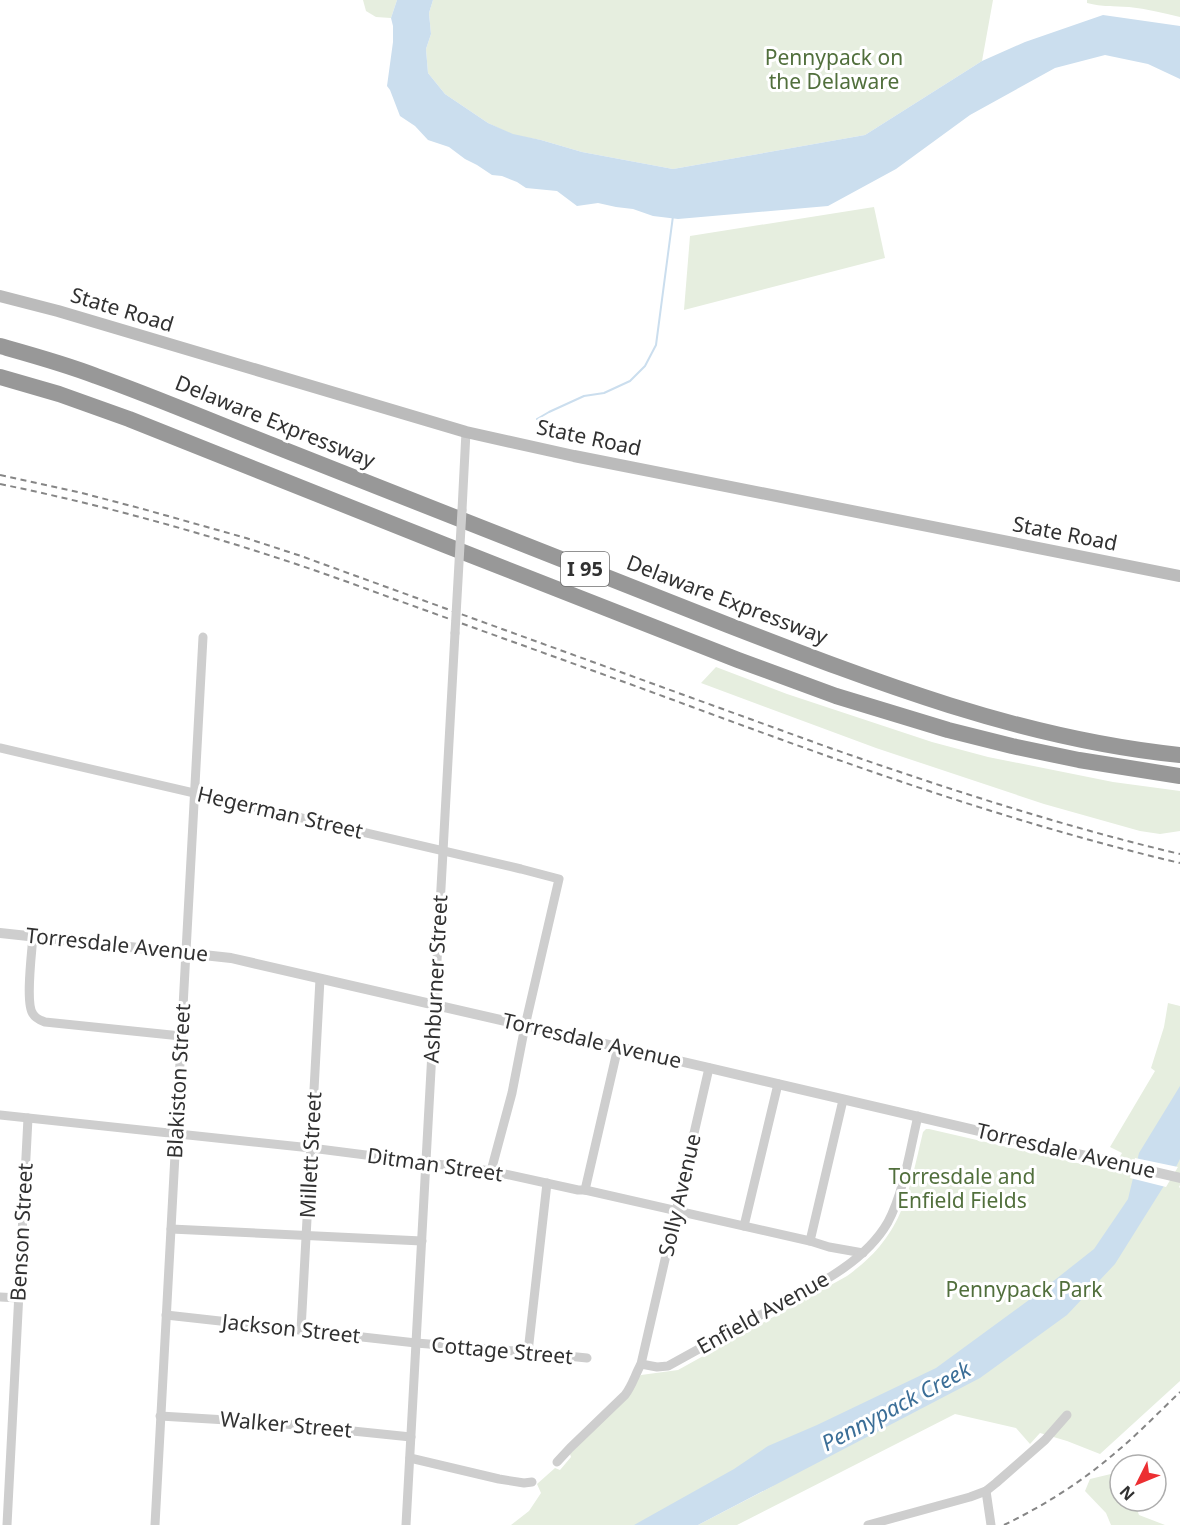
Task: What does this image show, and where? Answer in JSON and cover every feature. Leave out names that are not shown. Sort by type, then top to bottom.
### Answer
[{"type":"highway","name":"Delaware Expressway","points":[[0,346],[65,365],[139,392],[857,675],[940,703],[1045,732],[1180,755]]},
{"type":"highway","name":"I 95","points":[[0,377],[59,394],[129,419],[445,546],[836,696],[948,730],[1012,746],[1079,760],[1180,776]]},
{"type":"main road","name":"State Road","points":[[0,296],[58,311],[466,432],[585,458],[1180,576]]},
{"type":"street","name":"Ashburner Street","points":[[406,1525],[466,432]]},
{"type":"street","name":"Blakiston Street","points":[[155,1525],[202,637]]},
{"type":"street","name":"Hegerman Street","points":[[0,748],[521,869],[559,880],[525,1026]]},
{"type":"street","name":"Torresdale Avenue","points":[[0,933],[231,958],[1176,1177]]},
{"type":"street","points":[[33,936],[30,1007],[31,1013],[38,1020],[181,1036]]},
{"type":"street","name":"Millett Street","points":[[301,1330],[320,979]]},
{"type":"street","points":[[491,1170],[512,1093],[525,1026]]},
{"type":"street","points":[[585,1190],[618,1047]]},
{"type":"street","name":"Solly Avenue","points":[[641,1364],[709,1068]]},
{"type":"street","points":[[744,1227],[778,1084]]},
{"type":"street","points":[[810,1241],[843,1100]]},
{"type":"street","name":"Ditman Street","points":[[0,1115],[311,1148],[491,1170],[863,1253]]},
{"type":"street","name":"Enfield Avenue","points":[[641,1364],[657,1367],[668,1366],[793,1298],[849,1265],[863,1253],[879,1235],[895,1206],[918,1116]]},
{"type":"street","name":"Benson Street","points":[[7,1525],[28,1118]]},
{"type":"street","points":[[528,1352],[547,1183]]},
{"type":"street","points":[[171,1229],[422,1241]]},
{"type":"street","points":[[0,1297],[19,1298]]},
{"type":"street","name":"Jackson Street","points":[[166,1315],[416,1343]]},
{"type":"street","name":"Cottage Street","points":[[416,1343],[587,1358]]},
{"type":"street","points":[[558,1462],[625,1395],[641,1364]]},
{"type":"street","points":[[868,1525],[986,1491],[1045,1440],[1067,1415]]},
{"type":"street","name":"Walker Street","points":[[160,1416],[275,1423],[411,1437]]},
{"type":"street","points":[[410,1458],[499,1479],[531,1482]]},
{"type":"street","points":[[986,1491],[991,1525]]},
{"type":"green space","points":[[363,0],[397,0],[391,18],[376,17],[366,11]]},
{"type":"green space","name":"Pennypack on the Delaware","points":[[433,0],[993,0],[982,61],[865,135],[673,169],[582,152],[541,140],[513,135],[488,123],[445,94],[428,73],[426,49],[431,34],[429,13]]},
{"type":"green space","points":[[1087,0],[1180,0],[1180,17],[1136,8],[1103,6],[1087,3]]},
{"type":"green space","points":[[874,207],[885,258],[684,310],[690,236]]},
{"type":"green space","points":[[716,667],[787,694],[932,742],[988,757],[1113,782],[1180,791],[1180,831],[1160,834],[1140,831],[1044,804],[876,748],[701,683]]},
{"type":"green space","name":"Pennypack Park","points":[[1168,1003],[1180,1006],[1180,1381],[1100,1454],[1040,1433],[1030,1444],[1016,1428],[955,1414],[737,1525],[698,1525],[775,1485],[689,1525],[511,1525],[529,1511],[541,1493],[537,1484],[555,1468],[560,1470],[571,1457],[570,1454],[605,1419],[641,1375],[678,1370],[847,1276],[866,1261],[892,1229],[900,1213],[913,1175],[923,1132],[926,1129],[1112,1171],[1122,1153],[1110,1147],[1155,1071],[1151,1068],[1164,1027]]},
{"type":"green space","points":[[1108,1475],[1108,1513],[1138,1513],[1165,1525],[1111,1525],[1106,1513],[1085,1491],[1090,1479]]},
{"type":"water","points":[[397,0],[433,0],[429,13],[431,34],[426,49],[428,73],[445,94],[488,123],[513,134],[582,152],[673,169],[865,135],[982,61],[1025,42],[1103,15],[1180,26],[1180,79],[1148,64],[1105,55],[1055,68],[970,115],[896,169],[828,206],[678,219],[653,216],[633,209],[598,203],[577,206],[557,191],[526,188],[502,176],[492,175],[449,147],[428,140],[415,126],[400,116],[387,86],[393,42],[391,18]]},
{"type":"water","name":"Pennypack Creek","points":[[1180,1086],[1180,1159],[1115,1264],[1067,1315],[980,1378],[698,1525],[634,1525],[734,1469],[768,1446],[936,1368],[1094,1249],[1128,1199],[1139,1153]]},
{"type":"pier","points":[[1135,1158],[1178,1167],[1166,1187],[1130,1178]]},
{"type":"waterway","points":[[537,419],[584,396],[604,393],[630,381],[645,366],[656,345],[673,216]]},
{"type":"railway","points":[[0,475],[78,492],[246,538],[873,763],[1047,819],[1180,854]]},
{"type":"railway","points":[[0,484],[131,515],[260,552],[875,773],[1057,831],[1180,863]]},
{"type":"railway","points":[[1004,1525],[1032,1511],[1097,1468],[1180,1392]]},
{"type":"park label","name":"Torresdale and Enfield Fields","points":[[962,1189]]}]
